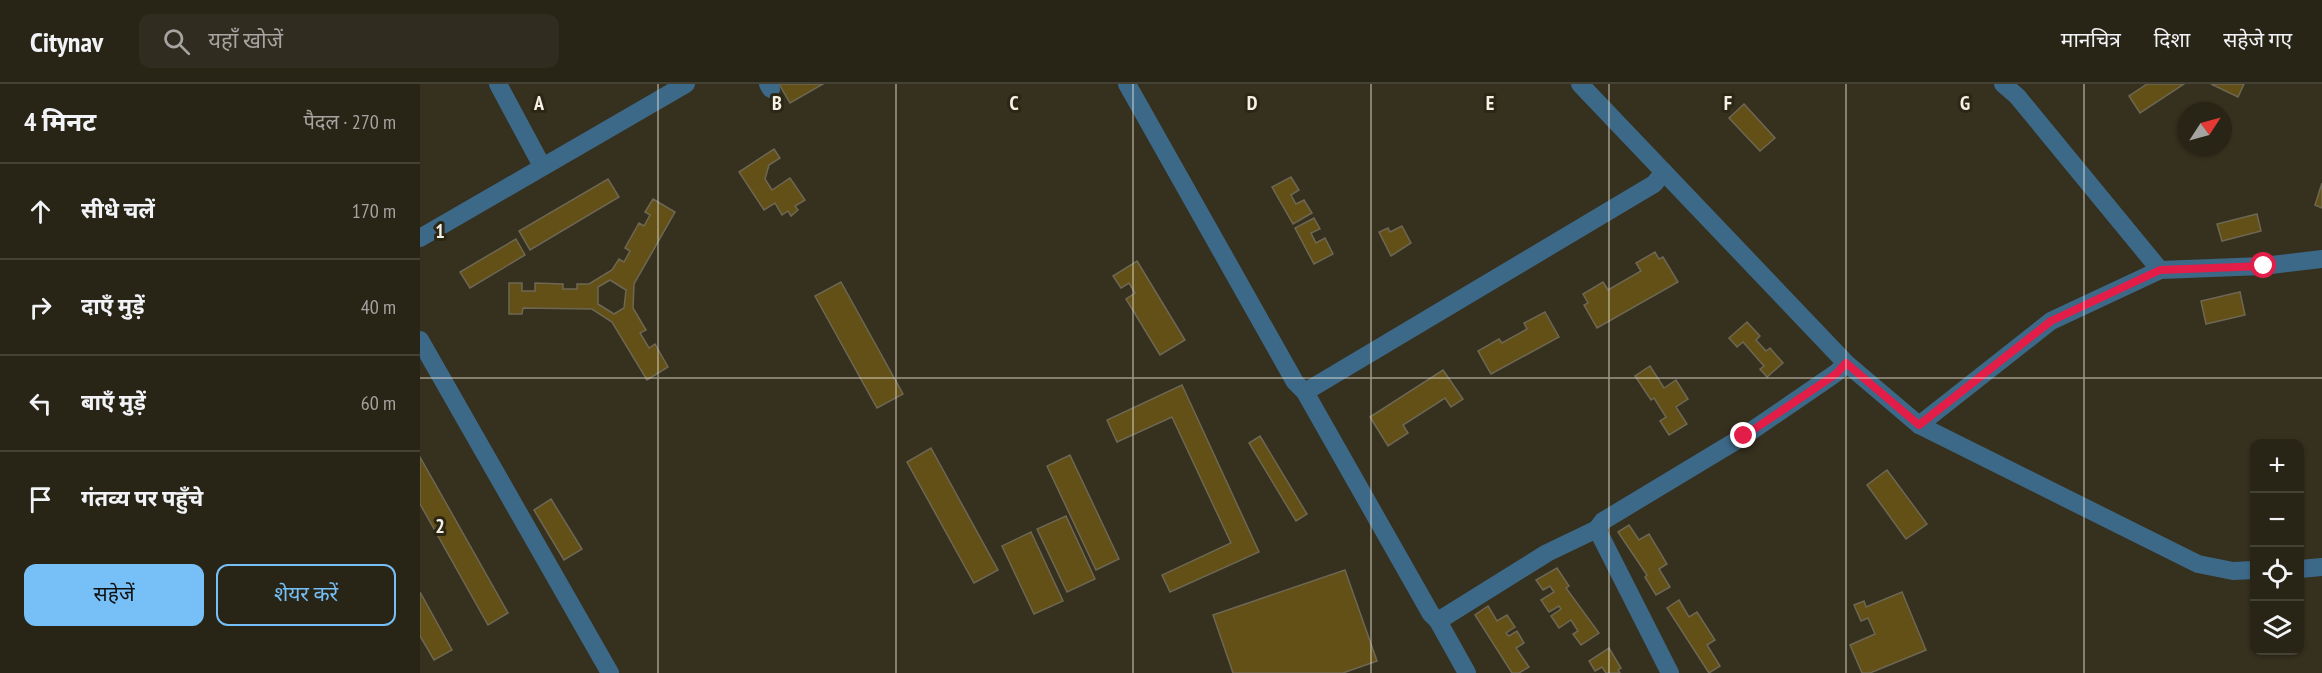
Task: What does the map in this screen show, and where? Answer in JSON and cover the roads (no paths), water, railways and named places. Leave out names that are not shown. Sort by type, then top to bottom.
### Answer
[{"type":"street","points":[[498,84],[542,166]]},
{"type":"street","points":[[420,238],[686,84]]},
{"type":"street","points":[[1127,84],[1295,382],[1305,392],[1467,673]]},
{"type":"street","points":[[1580,84],[1846,363],[1919,425],[2198,564],[2234,571],[2250,570]]},
{"type":"street","points":[[2003,84],[2017,96],[2160,270]]},
{"type":"street","points":[[1305,392],[1653,184],[1664,172]]},
{"type":"street","points":[[1919,425],[2051,321],[2160,270],[2264,266],[2322,259]]},
{"type":"street","points":[[420,340],[610,673]]},
{"type":"street","points":[[1438,621],[1547,553],[1597,528],[1603,521],[1744,436],[1836,374],[1846,363]]},
{"type":"street","points":[[1597,528],[1670,673]]},
{"type":"street","points":[[2304,569],[2322,567]]}]
